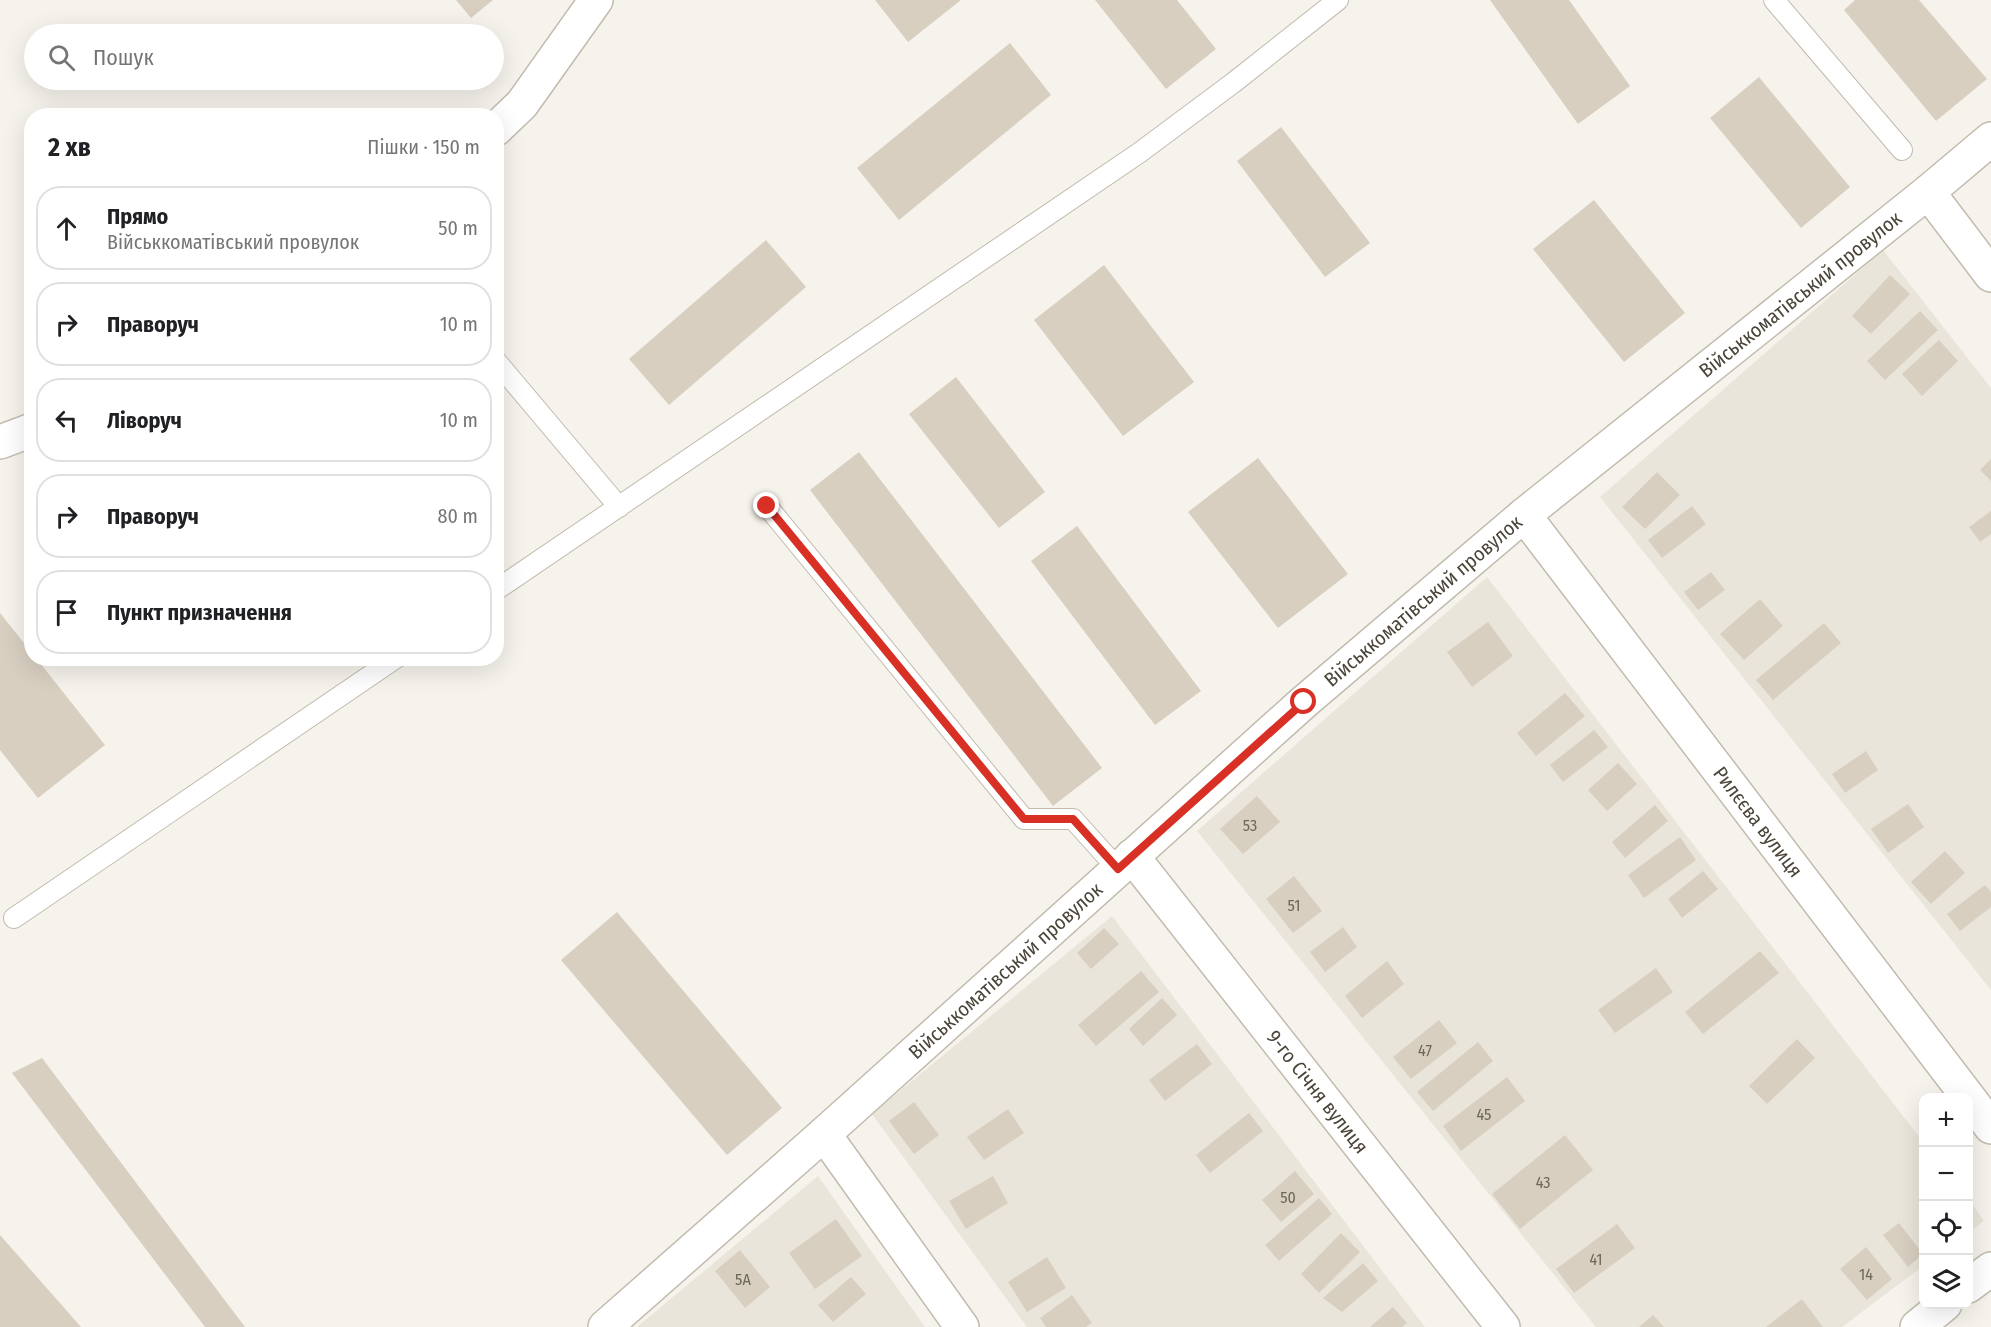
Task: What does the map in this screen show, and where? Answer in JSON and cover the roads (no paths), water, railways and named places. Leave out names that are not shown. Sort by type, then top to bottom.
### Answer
[{"type":"street","points":[[504,121],[522,104],[596,0]]},
{"type":"street","name":"Військкоматівський провулок","points":[[605,1327],[824,1134],[1304,702],[1524,516],[1991,139]]},
{"type":"street","points":[[1928,192],[1991,275]]},
{"type":"street","points":[[0,442],[24,433]]},
{"type":"street","name":"Рилєєва вулиця","points":[[1524,516],[1991,1127]]},
{"type":"street","name":"9-го Січня вулиця","points":[[1125,863],[1503,1327]]},
{"type":"street","points":[[824,1134],[962,1327]]},
{"type":"street","points":[[1973,1282],[1991,1269]]},
{"type":"street","points":[[1917,1327],[1941,1309]]},
{"type":"lane","points":[[504,585],[1139,153],[1233,83],[1338,0]]},
{"type":"lane","points":[[1774,0],[1902,150]]},
{"type":"lane","points":[[504,370],[619,507]]},
{"type":"lane","points":[[767,506],[1024,819],[1073,819],[1125,863]]},
{"type":"lane","points":[[14,918],[384,666]]}]
